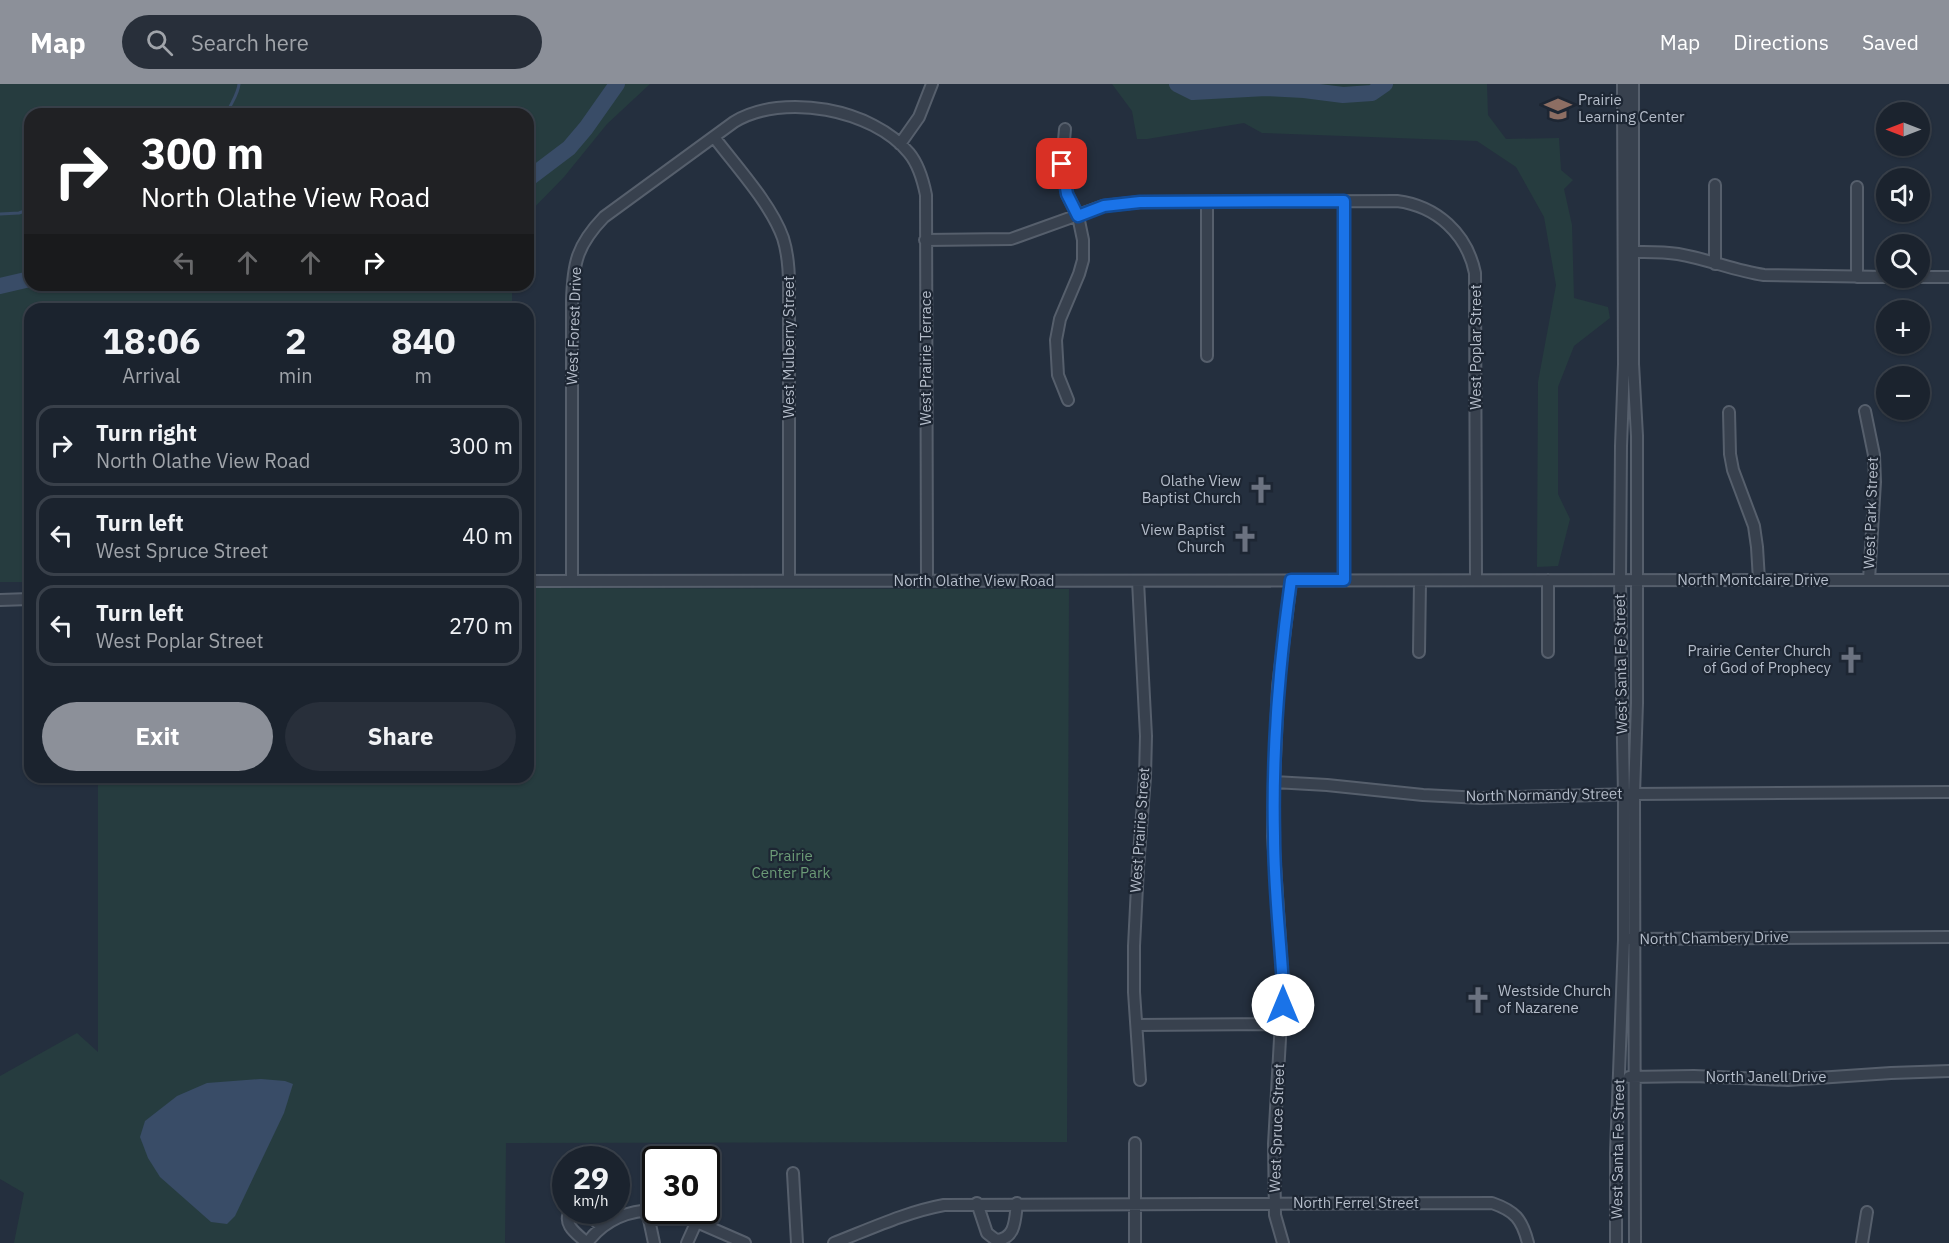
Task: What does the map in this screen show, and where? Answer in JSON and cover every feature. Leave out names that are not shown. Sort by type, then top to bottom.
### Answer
[{"type":"street","points":[[900,144],[919,117],[932,84]]},
{"type":"street","name":"West Santa Fe Street","points":[[1623,84],[1637,436],[1637,703],[1629,794]]},
{"type":"street","name":"West Santa Fe Street","points":[[1633,84],[1620,580],[1629,794],[1629,939],[1634,1077],[1635,1243]]},
{"type":"street","name":"West Prairie Terrace","points":[[714,137],[734,122],[754,112],[783,106],[798,106],[828,110],[883,130],[914,160],[926,195],[927,581]]},
{"type":"street","points":[[1065,129],[1062,164],[1064,180],[1067,194],[1078,216],[1083,240],[1083,260],[1060,319],[1056,340],[1058,375],[1068,400]]},
{"type":"street","name":"West Mulberry Street","points":[[714,137],[762,200],[777,224],[787,252],[789,580]]},
{"type":"street","name":"West Forest Drive","points":[[572,581],[572,301],[576,258],[590,231],[604,217],[714,137]]},
{"type":"street","points":[[1715,185],[1715,264]]},
{"type":"street","points":[[1857,187],[1857,277]]},
{"type":"street","points":[[1344,201],[1344,580]]},
{"type":"street","name":"West Poplar Street","points":[[926,240],[1011,239],[1104,206],[1140,202],[1397,201],[1423,207],[1444,220],[1457,232],[1473,264],[1476,285],[1476,580]]},
{"type":"street","points":[[1207,202],[1207,356]]},
{"type":"street","points":[[1629,252],[1680,254],[1747,273],[1764,275],[1876,277]]},
{"type":"street","points":[[1930,277],[1949,277]]},
{"type":"street","name":"West Park Street","points":[[1865,411],[1874,455],[1875,482],[1869,580]]},
{"type":"street","points":[[1728,412],[1730,454],[1733,470],[1754,526],[1759,580]]},
{"type":"street","name":"West Prairie Street","points":[[1138,580],[1146,736],[1134,935],[1140,1080]]},
{"type":"street","name":"West Spruce Street","points":[[1283,1243],[1277,1227],[1275,1203],[1274,1144],[1283,986],[1274,836],[1274,782],[1278,687],[1291,580]]},
{"type":"street","points":[[1419,652],[1420,580]]},
{"type":"street","points":[[1548,580],[1548,652]]},
{"type":"street","name":"North Olathe View Road","points":[[534,581],[1637,580]]},
{"type":"street","name":"North Montclaire Drive","points":[[1637,580],[1949,580]]},
{"type":"street","points":[[0,600],[24,599]]},
{"type":"street","name":"North Normandy Street","points":[[1274,782],[1327,784],[1423,795],[1482,798],[1629,794],[1949,792]]},
{"type":"street","name":"North Chambery Drive","points":[[1629,939],[1949,936]]},
{"type":"street","name":"West Santa Fe Street","points":[[1616,1243],[1619,1077],[1629,939]]},
{"type":"street","points":[[1137,1025],[1282,1024]]},
{"type":"street","name":"North Janell Drive","points":[[1619,1077],[1694,1076],[1788,1080],[1949,1071]]},
{"type":"street","points":[[1135,1243],[1136,1143]]},
{"type":"street","points":[[793,1173],[797,1243]]},
{"type":"street","points":[[976,1203],[987,1233],[996,1240],[1007,1238],[1011,1234],[1017,1203]]},
{"type":"street","name":"North Ferrel Street","points":[[834,1243],[922,1209],[976,1203],[1492,1203],[1506,1208],[1523,1224],[1528,1243]]},
{"type":"street","points":[[567,1224],[587,1243],[611,1220],[642,1212]]},
{"type":"street","points":[[1862,1243],[1867,1212]]},
{"type":"street","points":[[599,1224],[602,1227]]},
{"type":"street","points":[[652,1224],[654,1243]]},
{"type":"street","points":[[687,1243],[696,1224]]},
{"type":"street","points":[[698,1224],[745,1243]]},
{"type":"green space","points":[[0,84],[650,84],[607,124],[564,177],[534,208],[534,108],[24,108],[24,291],[512,291],[512,303],[24,303],[24,582],[0,582]]},
{"type":"green space","points":[[1112,84],[1487,84],[1488,115],[1506,139],[1559,138],[1561,170],[1573,180],[1564,189],[1572,225],[1574,298],[1608,307],[1610,318],[1574,346],[1558,387],[1558,494],[1570,519],[1558,566],[1537,567],[1538,382],[1556,285],[1544,217],[1516,167],[1477,141],[1262,133],[1244,123],[1137,139],[1132,111]]},
{"type":"green space","name":"Prairie Center Park","points":[[534,588],[1069,589],[1067,1142],[506,1143],[505,1243],[14,1243],[24,1193],[0,1179],[0,1076],[77,1033],[98,1052],[98,783],[534,783]]},
{"type":"water","points":[[261,1079],[293,1084],[284,1113],[235,1216],[227,1224],[211,1222],[160,1177],[148,1158],[140,1137],[145,1121],[177,1096],[207,1083]]},
{"type":"waterway","points":[[230,108],[239,84]]},
{"type":"waterway","points":[[534,174],[569,148],[617,84]]},
{"type":"waterway","points":[[1177,84],[1193,92],[1266,88],[1343,95],[1372,93],[1385,84]]},
{"type":"waterway","points":[[0,214],[24,211]]},
{"type":"waterway","points":[[0,286],[24,280]]},
{"type":"place","name":"Prairie Learning Center","points":[[1558,109]]},
{"type":"place","name":"Olathe View Baptist Church","points":[[1261,490]]},
{"type":"place","name":"View Baptist Church","points":[[1245,539]]},
{"type":"place","name":"Prairie Center Church of God of Prophecy","points":[[1851,660]]},
{"type":"place","name":"Westside Church of Nazarene","points":[[1478,1000]]},
{"type":"route","points":[[1062,164],[1067,194],[1078,216],[1104,206],[1140,202],[1344,201],[1344,580],[1291,580],[1278,687],[1274,836],[1283,1005]]}]
